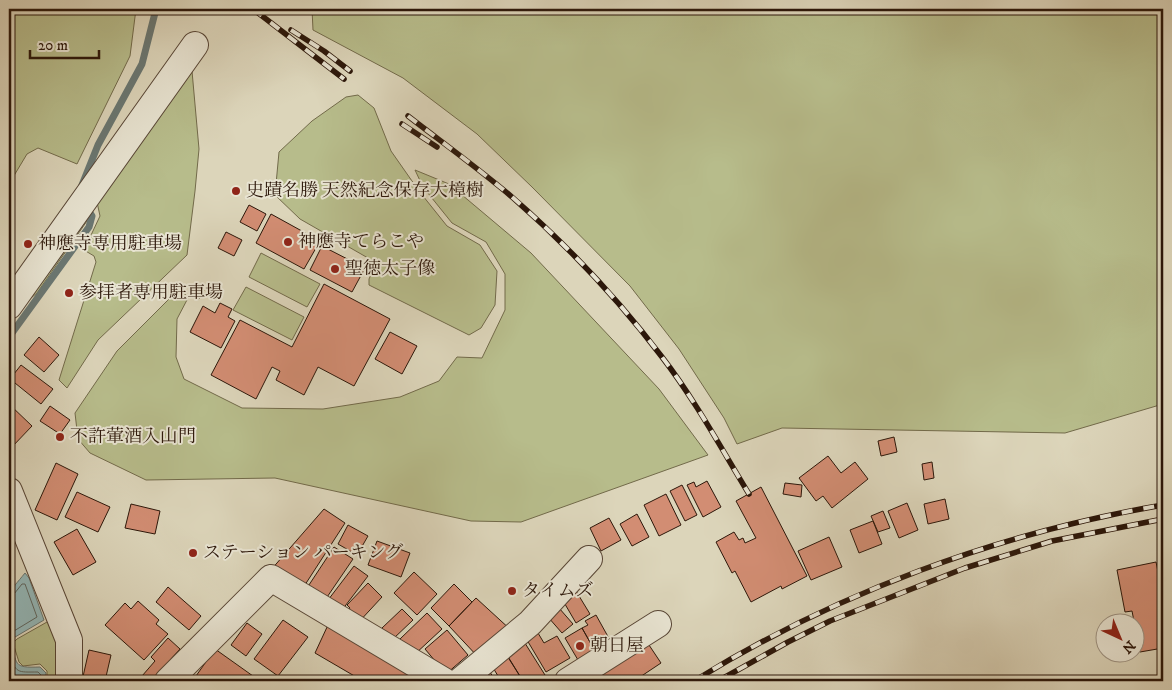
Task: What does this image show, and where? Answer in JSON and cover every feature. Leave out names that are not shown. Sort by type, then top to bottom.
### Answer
[{"type":"street","points":[[9,306],[195,45]]},
{"type":"street","points":[[9,491],[69,640],[69,681]]},
{"type":"street","points":[[460,681],[530,623],[589,559]]},
{"type":"street","points":[[168,681],[272,578],[444,681]]},
{"type":"street","points":[[568,681],[658,624]]},
{"type":"green space","points":[[9,9],[136,9],[130,56],[77,164],[38,148],[27,154],[9,184]]},
{"type":"green space","points":[[312,9],[1163,9],[1163,404],[1065,433],[782,428],[737,444],[724,418],[679,349],[630,286],[477,134],[403,78],[313,30]]},
{"type":"green space","points":[[192,71],[199,149],[187,255],[98,340],[67,388],[59,380],[96,262],[94,256],[84,250],[100,216],[97,202]]},
{"type":"green space","points":[[358,95],[374,108],[391,151],[419,191],[447,226],[480,245],[497,271],[495,305],[481,328],[469,335],[369,285],[369,279],[374,268],[368,258],[300,219],[275,195],[279,152],[312,121],[346,97]]},
{"type":"green space","points":[[415,170],[449,184],[531,253],[659,389],[708,455],[521,522],[471,521],[275,478],[146,480],[90,453],[78,439],[75,413],[117,351],[180,288],[188,298],[177,319],[176,357],[184,379],[242,408],[323,409],[400,397],[439,381],[457,357],[482,358],[505,310],[505,274],[486,242],[452,223],[423,187]]},
{"type":"green space","points":[[87,215],[87,221],[37,293],[31,298],[26,295]]},
{"type":"green space","points":[[261,253],[320,284],[307,307],[249,277]]},
{"type":"green space","points":[[246,287],[304,317],[292,340],[233,310]]},
{"type":"green space","points":[[47,622],[55,633],[57,641],[58,681],[47,681],[47,671],[40,664],[23,666],[19,662],[13,643]]},
{"type":"water","points":[[25,573],[29,578],[44,620],[10,640],[18,663],[25,667],[40,667],[46,673],[45,681],[9,681],[9,621],[14,616],[10,602],[10,593]]},
{"type":"building","points":[[249,205],[266,214],[257,231],[240,222]]},
{"type":"building","name":"神應寺てらこや","points":[[271,214],[320,241],[304,269],[256,243]]},
{"type":"building","points":[[226,232],[242,240],[234,256],[218,248]]},
{"type":"building","points":[[322,246],[365,268],[352,292],[310,270]]},
{"type":"building","points":[[324,284],[390,319],[354,386],[318,367],[304,395],[276,380],[280,371],[272,367],[256,399],[211,375],[240,320],[292,347]]},
{"type":"building","points":[[198,286],[204,290],[199,299],[193,296]]},
{"type":"building","points":[[220,303],[232,309],[228,317],[235,321],[221,348],[190,332],[203,306],[215,313]]},
{"type":"building","points":[[390,332],[417,346],[402,374],[375,359]]},
{"type":"building","points":[[39,337],[59,355],[44,372],[24,355]]},
{"type":"building","points":[[21,365],[53,389],[41,404],[10,379]]},
{"type":"building","points":[[9,404],[32,426],[11,448],[9,445]]},
{"type":"building","points":[[50,406],[70,420],[60,434],[40,421]]},
{"type":"building","points":[[894,437],[897,452],[881,456],[878,441]]},
{"type":"building","points":[[828,456],[841,473],[855,462],[868,479],[832,508],[823,496],[816,501],[799,478]]},
{"type":"building","points":[[932,462],[934,478],[924,480],[922,464]]},
{"type":"building","points":[[56,463],[78,474],[57,520],[35,510]]},
{"type":"building","points":[[707,481],[721,507],[703,517],[687,485],[694,482],[696,487]]},
{"type":"building","points":[[785,483],[802,485],[801,497],[783,494]]},
{"type":"building","points":[[682,485],[697,515],[685,521],[670,491]]},
{"type":"building","points":[[761,487],[807,576],[782,589],[781,586],[751,602],[735,571],[732,573],[716,542],[734,532],[739,540],[743,538],[745,543],[756,538],[736,501]]},
{"type":"building","points":[[77,492],[110,507],[98,532],[65,517]]},
{"type":"building","points":[[666,494],[681,525],[659,536],[644,505]]},
{"type":"building","points":[[945,499],[949,519],[928,524],[924,504]]},
{"type":"building","points":[[907,503],[918,530],[899,538],[888,511]]},
{"type":"building","points":[[131,504],[160,511],[155,534],[125,528]]},
{"type":"building","points":[[324,509],[345,523],[301,591],[270,571]]},
{"type":"building","points":[[883,511],[890,528],[878,532],[871,516]]},
{"type":"building","points":[[637,514],[649,537],[632,546],[620,524]]},
{"type":"building","points":[[609,518],[621,540],[601,551],[590,528]]},
{"type":"building","points":[[873,521],[882,544],[859,553],[850,530]]},
{"type":"building","points":[[348,525],[368,536],[357,555],[338,544]]},
{"type":"building","points":[[77,529],[96,562],[73,575],[54,542]]},
{"type":"building","points":[[829,537],[842,567],[811,580],[798,551]]},
{"type":"building","points":[[377,541],[410,553],[401,577],[368,565]]},
{"type":"building","points":[[334,547],[353,559],[323,603],[305,591]]},
{"type":"building","points":[[1156,562],[1163,591],[1163,648],[1144,651],[1144,612],[1125,612],[1117,570]]},
{"type":"building","points":[[354,566],[368,576],[339,614],[325,604]]},
{"type":"building","points":[[414,572],[437,594],[417,615],[394,593]]},
{"type":"building","points":[[368,583],[382,597],[357,624],[346,613],[350,608],[347,605]]},
{"type":"building","points":[[454,584],[472,602],[449,626],[431,608]]},
{"type":"building","points":[[168,587],[201,616],[189,630],[156,602]]},
{"type":"building","points":[[576,591],[590,614],[576,623],[562,599]]},
{"type":"building","points":[[476,598],[512,631],[479,658],[449,626]]},
{"type":"building","points":[[138,601],[159,620],[156,624],[168,634],[144,660],[105,625],[125,603],[131,609]]},
{"type":"building","points":[[559,608],[573,624],[562,633],[548,617]]},
{"type":"building","points":[[402,609],[413,620],[393,639],[382,628]]},
{"type":"building","points":[[427,613],[442,629],[414,655],[400,639]]},
{"type":"building","points":[[596,615],[611,642],[595,651],[582,628],[588,625],[585,621]]},
{"type":"building","points":[[283,620],[308,637],[278,676],[254,659]]},
{"type":"building","points":[[247,623],[262,634],[246,656],[231,645]]},
{"type":"building","points":[[328,625],[428,681],[363,681],[315,653]]},
{"type":"building","points":[[582,628],[595,651],[578,660],[565,638]]},
{"type":"building","points":[[447,630],[468,655],[446,674],[425,649]]},
{"type":"building","points":[[538,633],[544,643],[557,636],[570,658],[546,672],[527,640]]},
{"type":"building","points":[[168,638],[180,649],[151,681],[147,681],[142,676],[155,661],[151,657]]},
{"type":"building","points":[[523,640],[545,675],[534,681],[523,681],[504,651]]},
{"type":"building","points":[[647,642],[661,663],[634,681],[585,681]]},
{"type":"building","points":[[215,649],[260,681],[201,681],[196,676]]},
{"type":"building","points":[[89,650],[111,655],[105,681],[82,681]]},
{"type":"building","points":[[507,655],[523,681],[501,681],[489,661]]},
{"type":"building","points":[[487,668],[496,681],[473,681]]},
{"type":"waterway","points":[[82,185],[98,145],[142,64],[156,9]]},
{"type":"waterway","points":[[9,341],[12,333],[89,227],[92,216],[86,206]]},
{"type":"waterway","points":[[9,474],[15,487]]},
{"type":"railway","points":[[253,9],[344,79]]},
{"type":"railway","points":[[291,30],[324,51],[350,71]]},
{"type":"railway","points":[[408,116],[512,197],[572,253],[610,294],[645,335],[686,390],[749,494]]},
{"type":"railway","points":[[402,124],[437,147]]},
{"type":"railway","points":[[694,681],[748,649],[804,620],[920,570],[1040,532],[1101,517],[1163,505]]},
{"type":"railway","points":[[718,681],[830,621],[965,568],[1052,541],[1163,519]]},
{"type":"place","name":"史蹟名勝 天然紀念保存大樟樹","points":[[236,191]]},
{"type":"place","name":"神應寺てらこや","points":[[288,242]]},
{"type":"place","name":"神應寺専用駐車場","points":[[28,244]]},
{"type":"place","name":"聖徳太子像","points":[[335,269]]},
{"type":"place","name":"参拝者専用駐車場","points":[[69,293]]},
{"type":"place","name":"不許葷酒入山門","points":[[60,437]]},
{"type":"place","name":"ステーション パーキング","points":[[193,553]]},
{"type":"place","name":"タイムズ","points":[[512,591]]},
{"type":"place","name":"朝日屋","points":[[580,646]]}]
